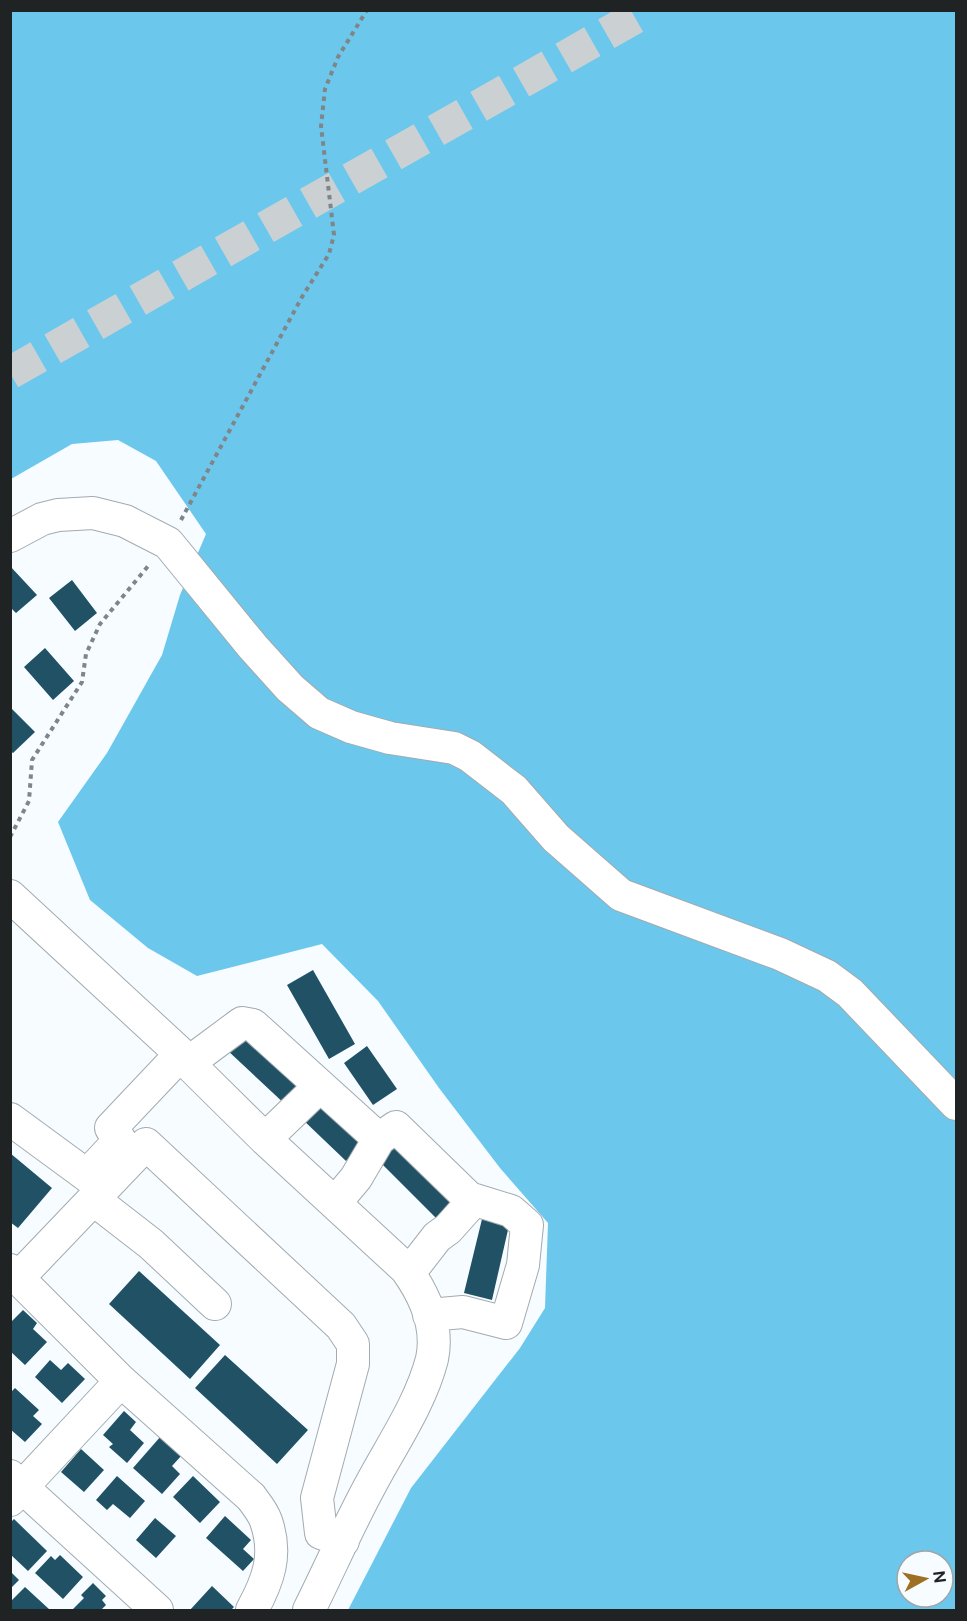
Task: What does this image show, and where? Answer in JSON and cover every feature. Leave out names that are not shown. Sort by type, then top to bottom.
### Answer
[{"type":"street","points":[[10,536],[42,519],[67,514],[93,513],[125,521],[168,543],[253,647],[290,688],[319,713],[351,728],[390,738],[454,748],[470,756],[513,790],[556,838],[621,895],[780,954],[827,976],[850,993],[957,1104]]},
{"type":"street","points":[[10,896],[409,1273],[427,1304],[433,1331],[432,1357],[419,1394],[370,1485],[309,1611]]},
{"type":"street","points":[[95,1187],[120,1140],[111,1128],[184,1058],[242,1023],[253,1025],[379,1139]]},
{"type":"street","points":[[265,1139],[319,1087]]},
{"type":"street","points":[[10,1119],[95,1187],[151,1245],[215,1304]]},
{"type":"street","points":[[335,1203],[356,1178],[379,1139],[396,1127],[470,1198],[511,1211],[527,1225],[523,1265],[506,1323],[463,1312],[429,1316]]},
{"type":"street","points":[[252,1611],[265,1586],[272,1553],[266,1520],[251,1497],[121,1381],[15,1273],[95,1187],[146,1144],[341,1326],[353,1344],[353,1364],[317,1498],[321,1533],[343,1541]]},
{"type":"street","points":[[409,1273],[437,1237],[448,1229],[474,1200]]},
{"type":"street","points":[[121,1381],[14,1488],[157,1611]]},
{"type":"path","points":[[10,837],[29,801],[32,760],[82,682],[86,654],[100,624],[168,543],[302,297],[329,254],[334,235],[321,126],[325,89],[338,57],[367,10]]},
{"type":"shaded area","points":[[11,11],[956,11],[956,1610],[348,1610],[411,1488],[520,1348],[545,1308],[548,1223],[500,1168],[439,1088],[378,1001],[322,944],[197,976],[148,948],[90,900],[58,822],[107,753],[162,655],[180,595],[206,534],[156,461],[118,440],[72,444],[11,479]]},
{"type":"building","points":[[10,566],[37,595],[16,613],[10,607]]},
{"type":"building","points":[[72,580],[97,613],[75,631],[49,598]]},
{"type":"building","points":[[45,648],[74,681],[53,700],[24,667]]},
{"type":"building","points":[[10,707],[35,732],[13,753],[10,751]]},
{"type":"building","points":[[313,970],[355,1044],[329,1059],[287,985]]},
{"type":"building","points":[[246,1028],[307,1085],[288,1107],[226,1049]]},
{"type":"building","points":[[367,1046],[397,1089],[373,1105],[344,1063]]},
{"type":"building","points":[[320,1096],[366,1140],[346,1161],[300,1117]]},
{"type":"building","points":[[399,1138],[459,1198],[438,1220],[378,1160]]},
{"type":"building","points":[[10,1153],[52,1188],[18,1228],[10,1222]]},
{"type":"building","points":[[483,1215],[510,1221],[492,1300],[464,1293]]},
{"type":"building","points":[[139,1271],[220,1345],[190,1379],[109,1304]]},
{"type":"building","points":[[23,1310],[37,1323],[33,1329],[47,1342],[25,1365],[10,1351],[10,1323]]},
{"type":"building","points":[[225,1355],[308,1430],[277,1464],[195,1388]]},
{"type":"building","points":[[50,1360],[61,1370],[68,1363],[85,1379],[62,1403],[35,1377]]},
{"type":"building","points":[[15,1388],[39,1410],[33,1416],[42,1424],[25,1442],[10,1429],[10,1393]]},
{"type":"building","points":[[124,1411],[136,1422],[130,1430],[144,1443],[127,1463],[109,1447],[113,1444],[103,1435]]},
{"type":"building","points":[[161,1436],[182,1455],[172,1466],[180,1474],[162,1494],[133,1468]]},
{"type":"building","points":[[81,1449],[104,1470],[84,1492],[61,1472]]},
{"type":"building","points":[[117,1476],[145,1501],[130,1518],[113,1504],[107,1510],[96,1500]]},
{"type":"building","points":[[193,1476],[220,1502],[200,1523],[173,1497]]},
{"type":"building","points":[[225,1516],[251,1540],[243,1549],[254,1559],[243,1571],[206,1538]]},
{"type":"building","points":[[155,1518],[176,1536],[156,1558],[136,1540]]},
{"type":"building","points":[[14,1519],[47,1551],[28,1571],[10,1554],[10,1523]]},
{"type":"building","points":[[60,1555],[83,1577],[63,1599],[35,1573],[51,1556],[55,1560]]},
{"type":"building","points":[[10,1571],[19,1580],[10,1589]]},
{"type":"building","points":[[93,1583],[106,1596],[102,1600],[106,1605],[103,1610],[72,1610],[84,1598],[81,1595]]},
{"type":"building","points":[[212,1586],[234,1607],[231,1610],[190,1610]]},
{"type":"building","points":[[25,1587],[50,1610],[10,1610],[10,1602]]},
{"type":"tunnel","points":[[10,373],[648,10]]}]
